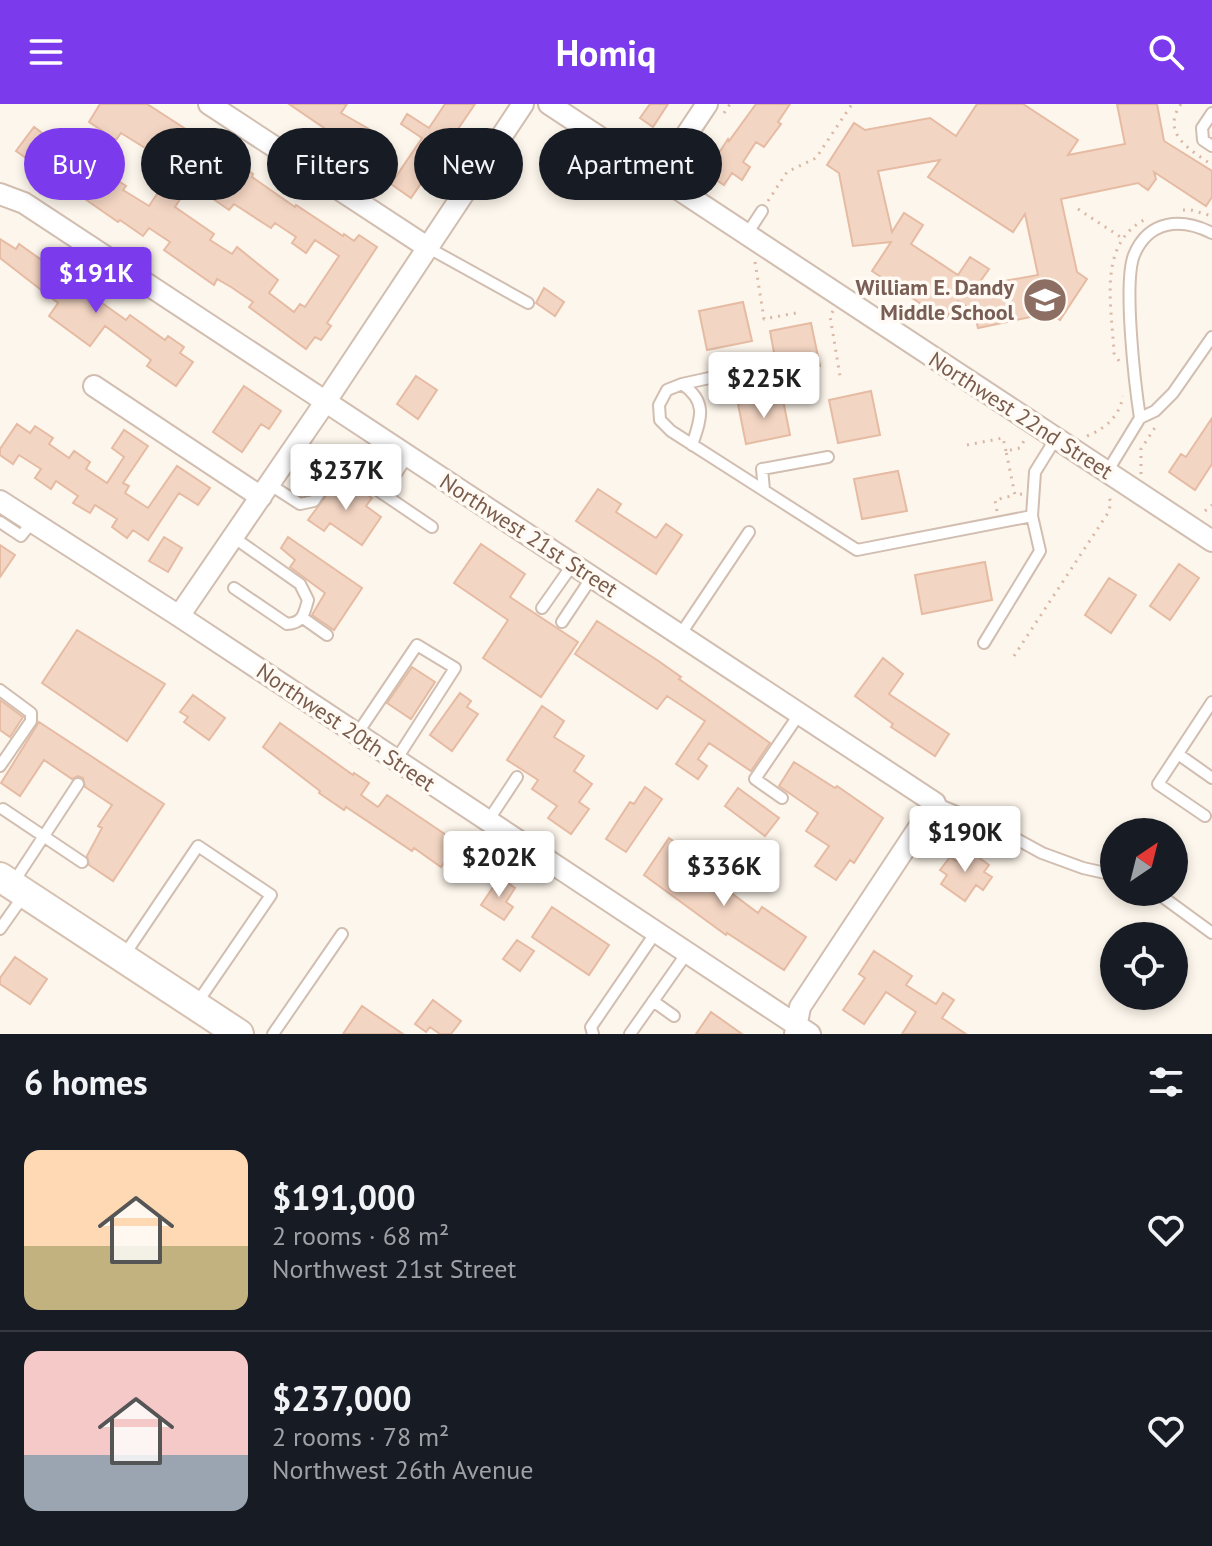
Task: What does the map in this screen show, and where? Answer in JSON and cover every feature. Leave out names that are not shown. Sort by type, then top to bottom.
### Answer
[{"type":"street","points":[[209,104],[427,247]]},
{"type":"street","points":[[179,616],[523,104]]},
{"type":"street","name":"Northwest 22nd Street","points":[[549,104],[586,128]]},
{"type":"street","points":[[691,128],[707,104]]},
{"type":"street","name":"Northwest 21st Street","points":[[0,194],[24,203],[935,803]]},
{"type":"street","name":"Northwest 22nd Street","points":[[695,200],[1107,482],[1211,540]]},
{"type":"street","points":[[94,386],[265,490]]},
{"type":"street","name":"Northwest 20th Street","points":[[0,501],[179,616],[801,1031]]},
{"type":"street","points":[[801,1031],[800,1007],[935,803]]},
{"type":"street","points":[[12,885],[239,1034]]},
{"type":"lane","points":[[1212,113],[1202,128],[1203,140],[1212,146]]},
{"type":"lane","points":[[747,234],[762,211]]},
{"type":"lane","points":[[1107,482],[1140,418],[1132,320],[1134,256],[1148,236],[1169,222],[1195,224],[1212,233]]},
{"type":"lane","points":[[427,247],[528,303]]},
{"type":"lane","points":[[1140,418],[1155,411],[1173,393],[1212,337]]},
{"type":"lane","points":[[755,368],[667,390],[659,405],[660,420],[692,445],[857,550],[1032,516]]},
{"type":"lane","points":[[682,384],[695,393],[701,405],[692,445]]},
{"type":"lane","points":[[984,643],[1040,551],[1032,516],[1035,472],[1052,445]]},
{"type":"lane","points":[[383,494],[408,455]]},
{"type":"lane","points":[[764,490],[762,469],[828,457]]},
{"type":"lane","points":[[265,490],[300,504],[314,501],[339,464],[432,527]]},
{"type":"lane","points":[[0,522],[21,536],[32,522]]},
{"type":"lane","points":[[680,635],[749,532]]},
{"type":"lane","points":[[233,537],[300,584],[308,600],[303,618],[297,624],[287,624],[234,588]]},
{"type":"lane","points":[[542,608],[573,564]]},
{"type":"lane","points":[[562,622],[592,577]]},
{"type":"lane","points":[[303,618],[327,635]]},
{"type":"lane","points":[[357,734],[417,645],[455,668],[396,760]]},
{"type":"lane","points":[[0,690],[31,713],[31,721],[0,766]]},
{"type":"lane","points":[[1205,816],[1158,784],[1212,702]]},
{"type":"lane","points":[[782,798],[755,779],[800,713]]},
{"type":"lane","points":[[1178,754],[1212,778]]},
{"type":"lane","points":[[488,821],[517,777]]},
{"type":"lane","points":[[0,929],[12,885],[78,784]]},
{"type":"lane","points":[[935,803],[1000,830],[1042,853],[1100,872]]},
{"type":"lane","points":[[3,809],[82,862]]},
{"type":"lane","points":[[122,957],[198,846],[271,895],[195,1005]]},
{"type":"lane","points":[[1175,906],[1212,933]]},
{"type":"lane","points":[[593,1034],[591,1027],[656,932]]},
{"type":"lane","points":[[273,1034],[342,934]]},
{"type":"lane","points":[[630,1034],[687,953]]},
{"type":"lane","points":[[653,1001],[674,1016]]},
{"type":"path","points":[[762,211],[787,172],[816,158],[852,104]]},
{"type":"path","points":[[1181,104],[1175,117],[1175,131],[1180,143],[1212,165]]},
{"type":"path","points":[[1078,209],[1122,238]]},
{"type":"path","points":[[756,261],[764,319],[796,313]]},
{"type":"path","points":[[833,311],[830,316],[840,376]]},
{"type":"path","points":[[967,445],[1003,438],[1015,495]]},
{"type":"path","points":[[1006,451],[1020,448],[1026,438],[1052,445]]},
{"type":"path","points":[[1107,482],[1110,509]]},
{"type":"path","points":[[999,522],[995,500],[1034,493]]},
{"type":"path","points":[[1014,656],[1117,499]]},
{"type":"path","points":[[1205,511],[1212,505]]},
{"type":"building","points":[[100,104],[147,104],[184,128],[141,128],[141,145],[125,135],[125,128],[98,128],[89,122]]},
{"type":"building","points":[[289,104],[347,104],[341,113],[367,128],[324,128]]},
{"type":"building","points":[[445,104],[475,104],[459,128],[429,128]]},
{"type":"building","points":[[650,104],[668,104],[653,127],[640,118]]},
{"type":"building","points":[[756,104],[790,104],[778,122],[781,124],[764,147],[756,142],[743,162],[750,167],[742,180],[732,173],[724,185],[722,148]]},
{"type":"building","points":[[977,104],[1023,104],[1078,140],[1068,155],[1125,144],[1117,104],[1157,104],[1164,141],[1212,171],[1212,197],[1206,206],[1154,172],[1156,179],[1148,190],[1138,183],[1061,199],[1077,272],[1087,279],[1060,320],[1050,313],[978,328],[974,311],[958,301],[945,320],[872,271],[891,242],[853,246],[839,173],[827,165],[854,123],[865,130],[930,118],[956,136]],"holes":[[[940,160],[928,177],[1013,232],[1025,214],[1038,275],[977,286],[989,269],[970,257],[958,275],[911,244],[923,225],[904,213],[892,232],[878,171]]]},
{"type":"building","points":[[407,114],[429,128],[414,128],[414,133],[401,124]]},
{"type":"building","points":[[24,140],[24,157],[16,151]]},
{"type":"building","points":[[414,150],[414,194],[411,198],[398,189],[398,174]]},
{"type":"building","points":[[251,173],[252,177],[267,187],[267,200],[285,200],[343,236],[354,241],[359,235],[377,247],[327,323],[331,326],[321,340],[315,337],[306,349],[249,307],[253,302],[217,279],[214,285],[164,250],[170,242],[149,228],[143,236],[86,200],[125,200],[125,191],[149,206],[153,200],[180,200],[175,207],[214,234],[210,240],[232,254],[237,247],[278,280],[269,293],[294,312],[300,304],[305,307],[339,256],[315,240],[306,253],[292,243],[296,237],[275,223],[271,228],[234,204],[229,210],[215,200],[251,200]]},
{"type":"building","points":[[0,239],[16,249],[19,244],[126,320],[130,315],[165,340],[168,336],[184,347],[180,353],[193,362],[176,386],[147,366],[151,360],[105,326],[90,346],[49,316],[58,303],[0,258]]},
{"type":"building","points":[[544,288],[564,302],[555,316],[536,303]]},
{"type":"building","points":[[743,302],[752,341],[707,350],[699,311]]},
{"type":"building","points":[[811,323],[820,366],[778,374],[770,331]]},
{"type":"building","points":[[416,376],[437,390],[418,419],[397,404]]},
{"type":"building","points":[[244,386],[281,411],[269,429],[261,424],[242,452],[213,432]]},
{"type":"building","points":[[871,391],[880,435],[838,443],[829,400]]},
{"type":"building","points":[[782,395],[790,435],[746,444],[738,404]]},
{"type":"building","points":[[1212,418],[1212,464],[1195,490],[1169,472],[1181,454],[1186,457]]},
{"type":"building","points":[[17,424],[30,433],[35,426],[53,438],[49,444],[69,458],[74,451],[90,462],[86,469],[107,483],[124,457],[112,448],[124,430],[148,446],[123,483],[129,486],[125,493],[148,508],[177,466],[210,488],[198,505],[179,493],[148,540],[133,530],[127,538],[112,527],[117,519],[95,505],[90,513],[73,503],[78,496],[56,481],[51,489],[35,478],[41,469],[19,455],[13,464],[0,455],[0,449]]},
{"type":"building","points":[[898,471],[907,511],[862,519],[854,479]]},
{"type":"building","points":[[340,477],[372,498],[366,506],[381,517],[362,545],[330,523],[324,531],[308,520]]},
{"type":"building","points":[[598,489],[621,504],[616,512],[656,538],[666,524],[682,535],[656,574],[576,521]]},
{"type":"building","points":[[164,537],[182,548],[168,572],[149,561]]},
{"type":"building","points":[[288,537],[362,588],[334,630],[312,615],[325,593],[290,567],[295,560],[281,548]]},
{"type":"building","points":[[481,544],[525,574],[510,597],[578,642],[541,697],[483,658],[508,620],[454,583]]},
{"type":"building","points":[[0,545],[15,555],[0,577]]},
{"type":"building","points":[[985,562],[992,600],[922,614],[915,575]]},
{"type":"building","points":[[1179,564],[1199,578],[1170,620],[1150,606]]},
{"type":"building","points":[[1109,578],[1136,595],[1111,633],[1085,615]]},
{"type":"building","points":[[597,621],[657,660],[770,743],[751,771],[709,743],[698,759],[707,766],[698,779],[676,764],[705,721],[667,696],[657,709],[575,654]]},
{"type":"building","points":[[77,630],[165,684],[127,741],[42,683]]},
{"type":"building","points":[[883,658],[903,674],[889,694],[949,734],[935,756],[891,727],[893,724],[855,696]]},
{"type":"building","points":[[412,667],[435,682],[411,719],[387,703]]},
{"type":"building","points":[[460,693],[471,701],[467,707],[478,714],[452,751],[430,735]]},
{"type":"building","points":[[193,695],[225,718],[209,740],[184,722],[188,717],[180,712]]},
{"type":"building","points":[[0,700],[23,717],[10,737],[0,730]]},
{"type":"building","points":[[542,706],[564,721],[554,737],[584,756],[574,771],[592,784],[579,802],[589,809],[571,834],[548,818],[557,806],[532,789],[538,780],[507,760]]},
{"type":"building","points":[[39,722],[164,804],[113,881],[89,865],[87,856],[102,828],[98,826],[112,805],[85,787],[83,778],[78,776],[72,779],[44,760],[20,796],[1,783]]},
{"type":"building","points":[[280,723],[369,783],[361,795],[378,807],[387,795],[458,843],[441,867],[346,807],[344,810],[263,747]]},
{"type":"building","points":[[794,762],[835,788],[837,786],[883,818],[854,863],[850,860],[836,880],[815,866],[829,846],[806,831],[818,813],[779,786]]},
{"type":"building","points":[[645,787],[662,799],[626,852],[606,839],[630,802],[634,804]]},
{"type":"building","points":[[738,788],[779,818],[765,836],[725,806]]},
{"type":"building","points":[[669,838],[691,853],[684,863],[728,895],[730,892],[758,913],[762,907],[806,937],[784,970],[726,935],[644,875]]},
{"type":"building","points":[[966,848],[989,865],[984,872],[992,877],[983,890],[976,885],[965,901],[941,884],[947,875],[940,870],[950,857],[956,861]]},
{"type":"building","points":[[500,877],[515,888],[506,902],[513,907],[504,920],[481,905]]},
{"type":"building","points":[[552,907],[609,945],[589,975],[532,937]]},
{"type":"building","points":[[517,940],[534,951],[520,971],[503,959]]},
{"type":"building","points":[[874,951],[912,976],[906,985],[936,1004],[943,993],[954,1000],[942,1018],[966,1034],[902,1034],[916,1012],[886,992],[864,1024],[843,1010],[865,978],[859,974]]},
{"type":"building","points":[[15,957],[47,979],[30,1004],[0,984],[0,978]]},
{"type":"building","points":[[433,1000],[461,1021],[451,1034],[440,1034],[430,1027],[426,1032],[415,1024]]},
{"type":"building","points":[[362,1006],[403,1034],[343,1034]]},
{"type":"building","points":[[711,1012],[742,1034],[696,1034]]},
{"type":"place","name":"William E. Dandy Middle School","points":[[1045,300]]}]
